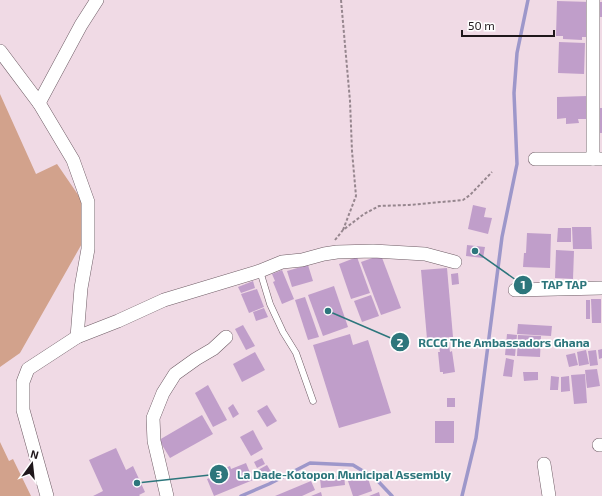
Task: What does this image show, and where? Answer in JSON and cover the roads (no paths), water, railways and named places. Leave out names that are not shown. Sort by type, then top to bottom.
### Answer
[{"type":"street","points":[[39,103],[81,25],[97,0]]},
{"type":"street","points":[[535,159],[598,159],[593,0]]},
{"type":"street","points":[[0,51],[39,103],[73,160],[88,202],[88,249],[81,288],[77,337]]},
{"type":"street","points":[[47,496],[23,410],[23,382],[28,370],[77,337],[118,321],[164,300],[260,271],[282,262],[302,260],[324,254],[348,252],[400,252],[425,254],[455,262]]},
{"type":"street","points":[[515,290],[602,288]]},
{"type":"street","points":[[167,496],[154,441],[153,418],[162,393],[175,374],[213,349],[226,337]]},
{"type":"street","points":[[544,464],[549,496]]},
{"type":"lane","points":[[260,271],[270,304],[283,332],[296,354],[313,401]]},
{"type":"waterway","points":[[462,496],[476,438],[502,237],[517,164],[514,93],[517,53],[528,0]]},
{"type":"waterway","points":[[241,496],[269,484],[310,463],[353,465],[376,479],[392,496]]},
{"type":"place","name":"TAP TAP","points":[[475,251]]},
{"type":"place","name":"RCCG The Ambassadors Ghana","points":[[328,311]]},
{"type":"place","name":"La Dade-Kotopon Municipal Assembly","points":[[137,483]]}]
